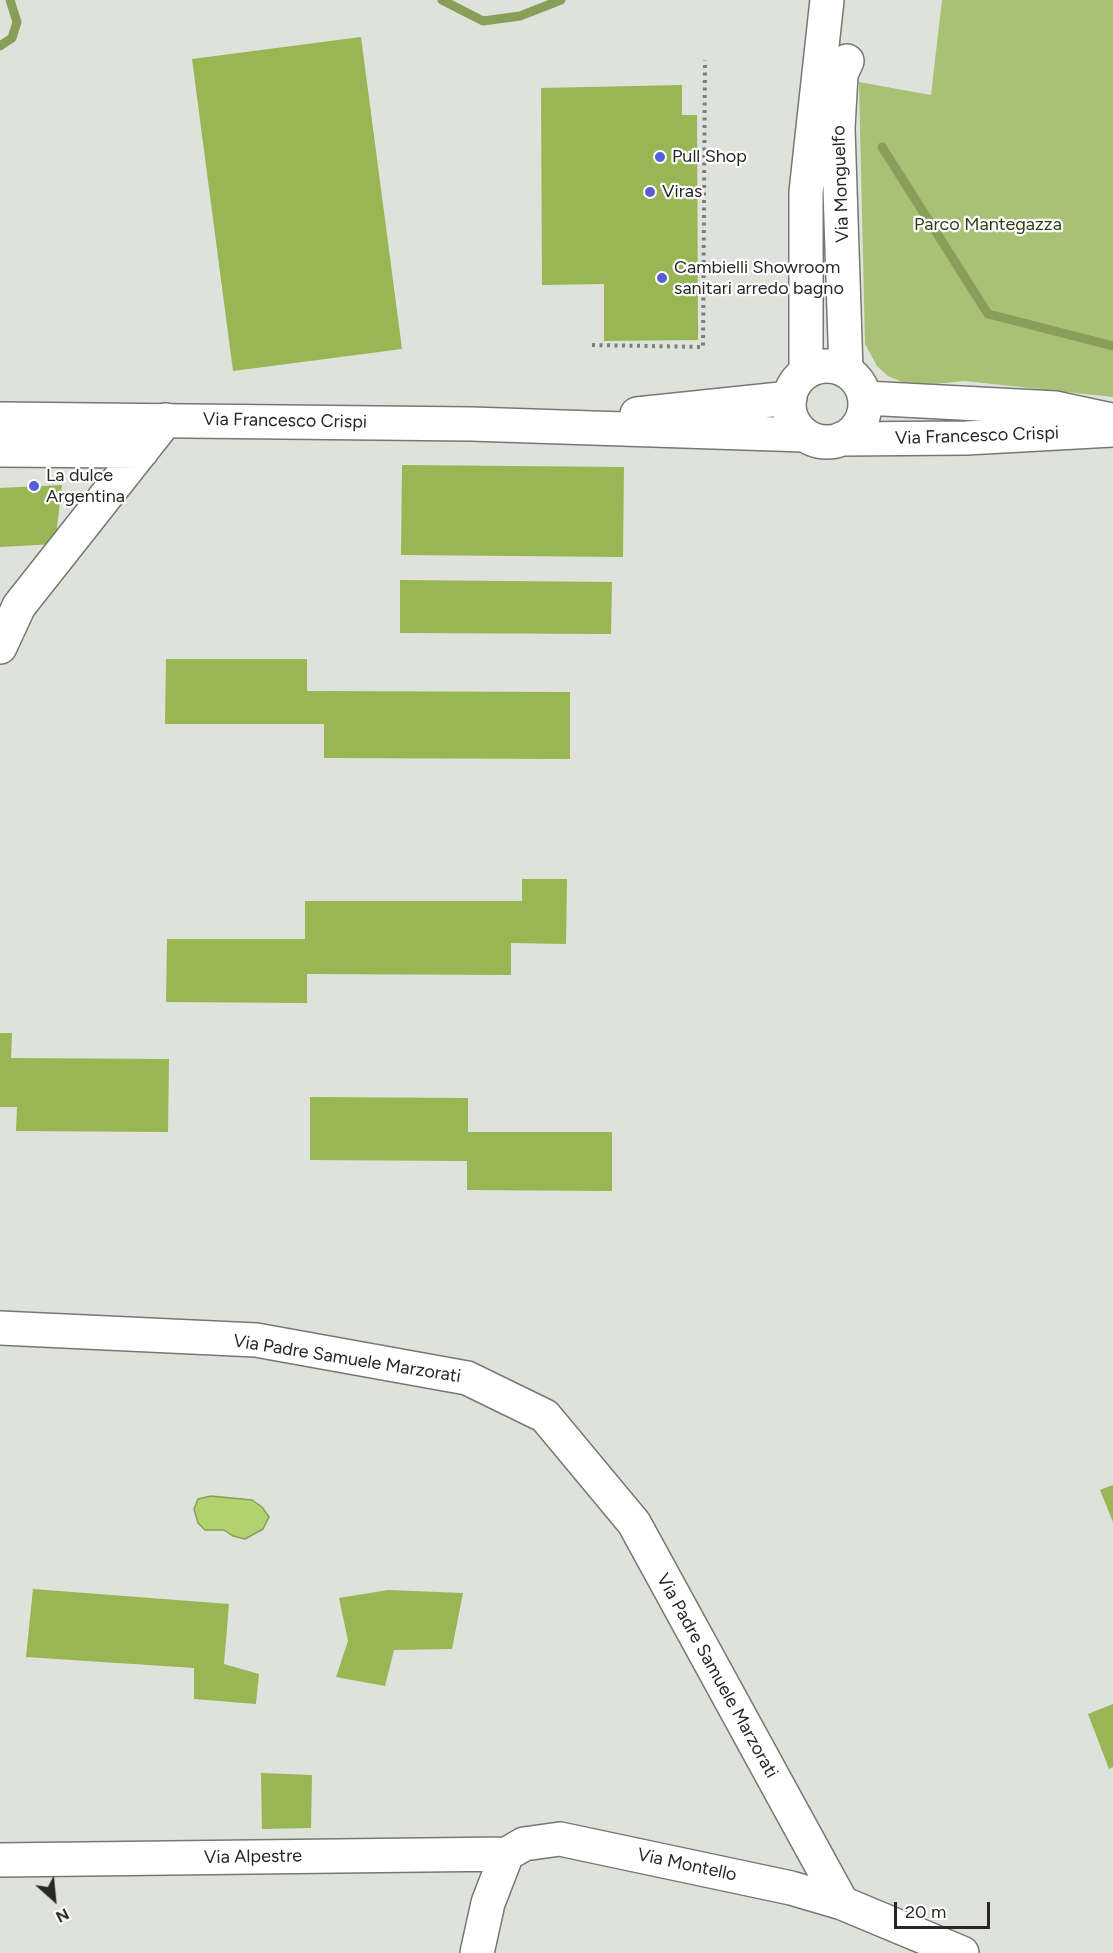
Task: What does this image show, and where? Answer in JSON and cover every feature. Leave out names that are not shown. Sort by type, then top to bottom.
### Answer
[{"type":"street","name":"Via Monguelfo","points":[[798,385],[806,192],[834,64],[827,0]]},
{"type":"street","name":"Via Monguelfo","points":[[834,64],[841,74],[838,128],[846,371]]},
{"type":"street","points":[[829,366],[846,371],[859,383],[865,398],[865,408],[858,427],[842,439],[816,440],[805,435],[793,418],[798,385],[829,366]]},
{"type":"street","name":"Via Francesco Crispi","points":[[570,426],[798,385]]},
{"type":"street","name":"Via Francesco Crispi","points":[[865,398],[1056,408],[1113,420]]},
{"type":"street","name":"Via Francesco Crispi","points":[[0,419],[570,426],[805,435]]},
{"type":"street","points":[[0,647],[19,606],[166,420]]},
{"type":"street","name":"Via Francesco Crispi","points":[[842,439],[966,438],[1113,430]]},
{"type":"street","points":[[0,450],[142,451]]},
{"type":"street","name":"Via Padre Samuele Marzorati","points":[[0,1328],[256,1340],[467,1378],[545,1416],[634,1523],[842,1903]]},
{"type":"street","name":"Via Montello","points":[[507,1854],[524,1844],[560,1839],[721,1872],[842,1903],[962,1953]]},
{"type":"street","points":[[477,1953],[488,1904],[507,1854]]},
{"type":"street","name":"Via Alpestre","points":[[0,1860],[507,1854]]},
{"type":"path","points":[[592,345],[704,347],[705,60]]},
{"type":"green space","name":"Parco Mantegazza","points":[[942,0],[1113,0],[1113,397],[965,381],[933,384],[902,382],[888,376],[877,366],[865,344],[859,82],[931,95]]},
{"type":"shaded area","points":[[211,1496],[252,1500],[262,1507],[269,1517],[263,1529],[245,1539],[233,1536],[224,1530],[205,1530],[198,1523],[194,1509],[198,1499]]},
{"type":"building","points":[[361,37],[402,349],[233,371],[192,59]]},
{"type":"building","name":"Viras","points":[[682,85],[682,115],[697,115],[698,340],[604,341],[604,284],[542,285],[541,88]]},
{"type":"building","points":[[402,465],[624,467],[623,557],[401,555]]},
{"type":"building","points":[[62,485],[55,544],[0,547],[0,488]]},
{"type":"building","points":[[400,580],[612,582],[611,634],[400,633]]},
{"type":"building","points":[[166,659],[307,659],[307,691],[570,692],[570,759],[324,758],[324,724],[165,724]]},
{"type":"building","points":[[522,879],[567,879],[566,944],[511,943],[511,975],[307,974],[307,1003],[166,1002],[167,939],[305,939],[305,901],[522,901]]},
{"type":"building","points":[[0,1033],[12,1033],[11,1058],[169,1059],[168,1132],[16,1131],[17,1107],[0,1107]]},
{"type":"building","points":[[310,1097],[468,1098],[468,1132],[612,1132],[612,1191],[467,1190],[467,1161],[310,1160]]},
{"type":"building","points":[[1113,1485],[1113,1522],[1100,1490]]},
{"type":"building","points":[[33,1589],[229,1604],[224,1664],[259,1674],[256,1704],[194,1699],[194,1668],[26,1657]]},
{"type":"building","points":[[388,1590],[463,1593],[452,1649],[394,1650],[385,1686],[336,1677],[348,1641],[339,1598]]},
{"type":"building","points":[[1113,1704],[1113,1767],[1109,1769],[1088,1714]]},
{"type":"building","points":[[261,1773],[312,1775],[311,1828],[262,1829]]},
{"type":"waterway","points":[[0,46],[12,38],[17,22],[10,0]]},
{"type":"waterway","points":[[442,0],[483,21],[520,16],[561,0]]},
{"type":"waterway","points":[[882,147],[988,314],[1113,346]]},
{"type":"place","name":"Pull Shop","points":[[660,157]]},
{"type":"place","name":"Viras","points":[[650,192]]},
{"type":"place","name":"Cambielli Showroom sanitari arredo bagno","points":[[662,278]]},
{"type":"place","name":"La dulce Argentina","points":[[34,486]]}]
